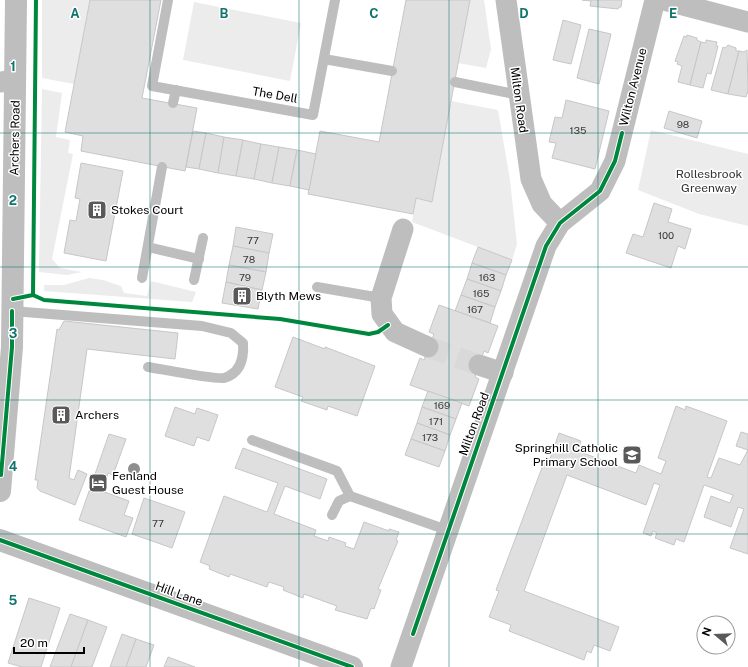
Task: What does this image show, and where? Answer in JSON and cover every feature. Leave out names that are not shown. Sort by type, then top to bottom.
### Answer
[{"type":"street","name":"Archers Road","points":[[0,491],[12,347],[8,81],[16,0]]},
{"type":"street","name":"Milton Road","points":[[401,667],[546,246],[560,223],[542,204],[531,179],[506,0]]},
{"type":"street","name":"Wilton Avenue","points":[[560,223],[600,191],[615,161],[655,0]]},
{"type":"street","points":[[664,0],[748,22]]},
{"type":"street","points":[[403,229],[381,298],[382,314],[391,328],[400,334],[428,347]]},
{"type":"street","points":[[479,365],[503,373]]},
{"type":"street","name":"Hill Lane","points":[[0,540],[352,667]]},
{"type":"lane","name":"The Dell","points":[[168,0],[152,86],[314,115],[335,0]]},
{"type":"lane","points":[[324,59],[392,71]]},
{"type":"lane","points":[[455,82],[519,95]]},
{"type":"lane","points":[[174,103],[176,90]]},
{"type":"lane","points":[[142,278],[162,167]]},
{"type":"lane","points":[[194,280],[202,238]]},
{"type":"lane","points":[[148,247],[199,259]]},
{"type":"lane","points":[[317,287],[381,298]]},
{"type":"lane","points":[[12,311],[202,326],[231,333],[243,344],[244,356],[237,371],[224,378],[148,367]]},
{"type":"lane","points":[[252,440],[336,471],[350,496],[447,530]]},
{"type":"lane","points":[[332,516],[339,501],[350,496]]},
{"type":"green space","points":[[42,0],[90,0],[74,84],[42,78]]},
{"type":"green space","points":[[470,0],[484,0],[491,49],[486,68],[458,63]]},
{"type":"green space","points":[[194,2],[301,23],[290,81],[183,60]]},
{"type":"green space","points":[[42,89],[62,93],[56,137],[70,140],[68,153],[73,154],[52,259],[60,268],[82,272],[67,275],[39,272]]},
{"type":"green space","points":[[451,101],[498,110],[510,180],[517,244],[512,260],[412,222],[416,198],[432,201]]},
{"type":"green space","name":"Rollesbrook Greenway","points":[[651,130],[748,154],[748,226],[699,214],[638,190]]},
{"type":"green space","points":[[89,278],[103,280],[121,286],[124,293],[147,296],[151,281],[196,292],[192,302],[44,291],[44,285],[64,285]]},
{"type":"building","points":[[90,0],[161,0],[142,98],[197,108],[185,171],[81,151],[83,136],[65,132]]},
{"type":"building","points":[[406,0],[470,0],[432,202],[416,198],[413,214],[308,194],[320,131],[379,142]]},
{"type":"building","points":[[582,0],[622,0],[621,7],[618,9],[590,6],[591,1]]},
{"type":"building","points":[[563,20],[581,25],[571,64],[553,60]]},
{"type":"building","points":[[589,29],[611,34],[599,84],[577,78]]},
{"type":"building","points":[[687,35],[697,38],[697,40],[701,42],[690,85],[678,82],[682,66],[677,64],[678,62],[675,61],[684,36],[687,37]]},
{"type":"building","points":[[706,40],[717,42],[716,46],[718,46],[711,74],[707,73],[703,88],[690,85],[701,42],[706,43]]},
{"type":"building","points":[[728,45],[736,48],[736,51],[739,51],[728,94],[711,90],[723,47],[725,48]]},
{"type":"building","points":[[747,50],[748,91],[746,97],[728,94],[739,51],[744,52]]},
{"type":"building","points":[[566,100],[609,111],[595,169],[552,158],[556,143],[549,142],[555,117],[562,118]]},
{"type":"building","points":[[669,111],[702,121],[697,138],[664,128]]},
{"type":"building","points":[[193,131],[206,133],[199,169],[186,167]]},
{"type":"building","points":[[206,133],[224,137],[218,173],[199,169]]},
{"type":"building","points":[[224,137],[243,140],[236,176],[218,173]]},
{"type":"building","points":[[243,140],[261,144],[254,179],[236,176]]},
{"type":"building","points":[[261,144],[279,147],[272,183],[254,179]]},
{"type":"building","points":[[279,147],[297,150],[290,186],[272,183]]},
{"type":"building","points":[[297,150],[316,154],[309,190],[290,186]]},
{"type":"building","name":"Stokes Court","points":[[81,163],[123,171],[106,261],[64,253],[70,220],[76,221],[80,199],[75,198]]},
{"type":"building","points":[[654,203],[672,209],[668,222],[691,229],[685,249],[678,246],[671,268],[626,253],[633,234],[643,237]]},
{"type":"building","name":"Blyth Mews","points":[[236,227],[273,234],[269,253],[233,246]]},
{"type":"building","name":"Blyth Mews","points":[[233,246],[269,253],[266,272],[229,265]]},
{"type":"building","points":[[478,247],[512,260],[506,275],[472,263]]},
{"type":"building","points":[[472,263],[506,275],[501,291],[467,279]]},
{"type":"building","name":"Blyth Mews","points":[[229,265],[266,272],[262,290],[226,282]]},
{"type":"building","points":[[467,279],[501,291],[495,307],[461,295]]},
{"type":"building","name":"Blyth Mews","points":[[226,282],[262,290],[258,309],[222,303]]},
{"type":"building","points":[[461,295],[495,307],[490,323],[455,311]]},
{"type":"building","points":[[439,305],[498,326],[488,353],[484,351],[475,377],[479,379],[469,406],[410,385],[420,358],[424,360],[434,334],[429,332]]},
{"type":"building","name":"Archers","points":[[64,321],[178,333],[175,359],[87,349],[69,478],[74,480],[78,470],[87,474],[75,505],[40,491],[37,488],[38,480],[35,480],[57,329],[59,330]]},
{"type":"building","points":[[293,337],[325,349],[325,347],[375,366],[357,416],[328,406],[327,410],[301,401],[303,397],[275,387]]},
{"type":"building","points":[[428,391],[462,403],[456,419],[422,407]]},
{"type":"building","points":[[676,406],[685,410],[686,406],[727,421],[707,477],[711,478],[719,458],[740,465],[748,450],[748,554],[730,548],[744,509],[738,507],[731,527],[704,517],[711,496],[730,503],[733,495],[704,485],[684,542],[676,539],[674,545],[655,538],[657,533],[653,531],[651,536],[643,533],[660,485],[654,483],[646,505],[567,475],[524,591],[619,627],[610,651],[594,645],[591,653],[587,651],[584,660],[509,631],[511,625],[489,617],[499,591],[496,590],[546,457],[550,459],[559,433],[581,441],[578,451],[636,473],[639,465],[661,474],[666,461],[658,458]]},
{"type":"building","points":[[175,407],[195,414],[197,408],[218,415],[209,441],[197,437],[194,446],[165,436]]},
{"type":"building","points":[[422,407],[456,419],[450,435],[417,423]]},
{"type":"building","points":[[417,423],[450,435],[445,451],[411,439]]},
{"type":"building","points":[[741,432],[748,434],[748,450],[736,446]]},
{"type":"building","name":"Fenland Guest House","points":[[109,434],[126,439],[113,475],[108,473],[102,491],[129,501],[124,515],[133,518],[126,537],[79,520]]},
{"type":"building","points":[[411,439],[445,451],[439,467],[405,455]]},
{"type":"building","points":[[243,448],[327,479],[320,499],[285,486],[274,514],[316,530],[314,536],[328,541],[329,537],[346,543],[345,546],[354,549],[364,522],[389,531],[389,529],[399,532],[396,540],[398,541],[378,589],[381,590],[374,609],[371,608],[367,619],[335,610],[337,606],[304,594],[303,598],[283,590],[284,587],[269,582],[267,587],[230,574],[229,577],[209,569],[210,566],[200,562],[224,496],[267,512],[278,483],[235,468]]},
{"type":"building","points":[[144,498],[185,512],[172,548],[132,534]]},
{"type":"building","points":[[29,598],[60,608],[41,667],[22,667],[8,663]]},
{"type":"building","points":[[70,614],[88,620],[71,667],[50,667]]},
{"type":"building","points":[[88,620],[107,627],[92,667],[71,667]]},
{"type":"building","points":[[122,634],[136,639],[126,667],[110,667]]},
{"type":"building","points":[[136,639],[154,645],[146,667],[126,667]]},
{"type":"building","points":[[168,657],[195,667],[164,667]]},
{"type":"tunnel","points":[[428,347],[479,365]]},
{"type":"cycle path","points":[[33,295],[36,0]]},
{"type":"cycle path","points":[[413,634],[546,246],[560,223],[600,191],[615,161],[622,133]]},
{"type":"cycle path","points":[[13,299],[33,295],[44,300],[280,319],[369,334],[378,332],[388,325]]},
{"type":"cycle path","points":[[1,475],[12,347],[12,311]]},
{"type":"cycle path","points":[[0,540],[352,667]]},
{"type":"place","name":"Stokes Court","points":[[97,210]]},
{"type":"place","name":"Blyth Mews","points":[[242,296]]},
{"type":"place","name":"Archers","points":[[61,415]]},
{"type":"place","name":"Springhill Catholic Primary School","points":[[632,455]]},
{"type":"place","name":"Fenland Guest House","points":[[98,483]]}]
